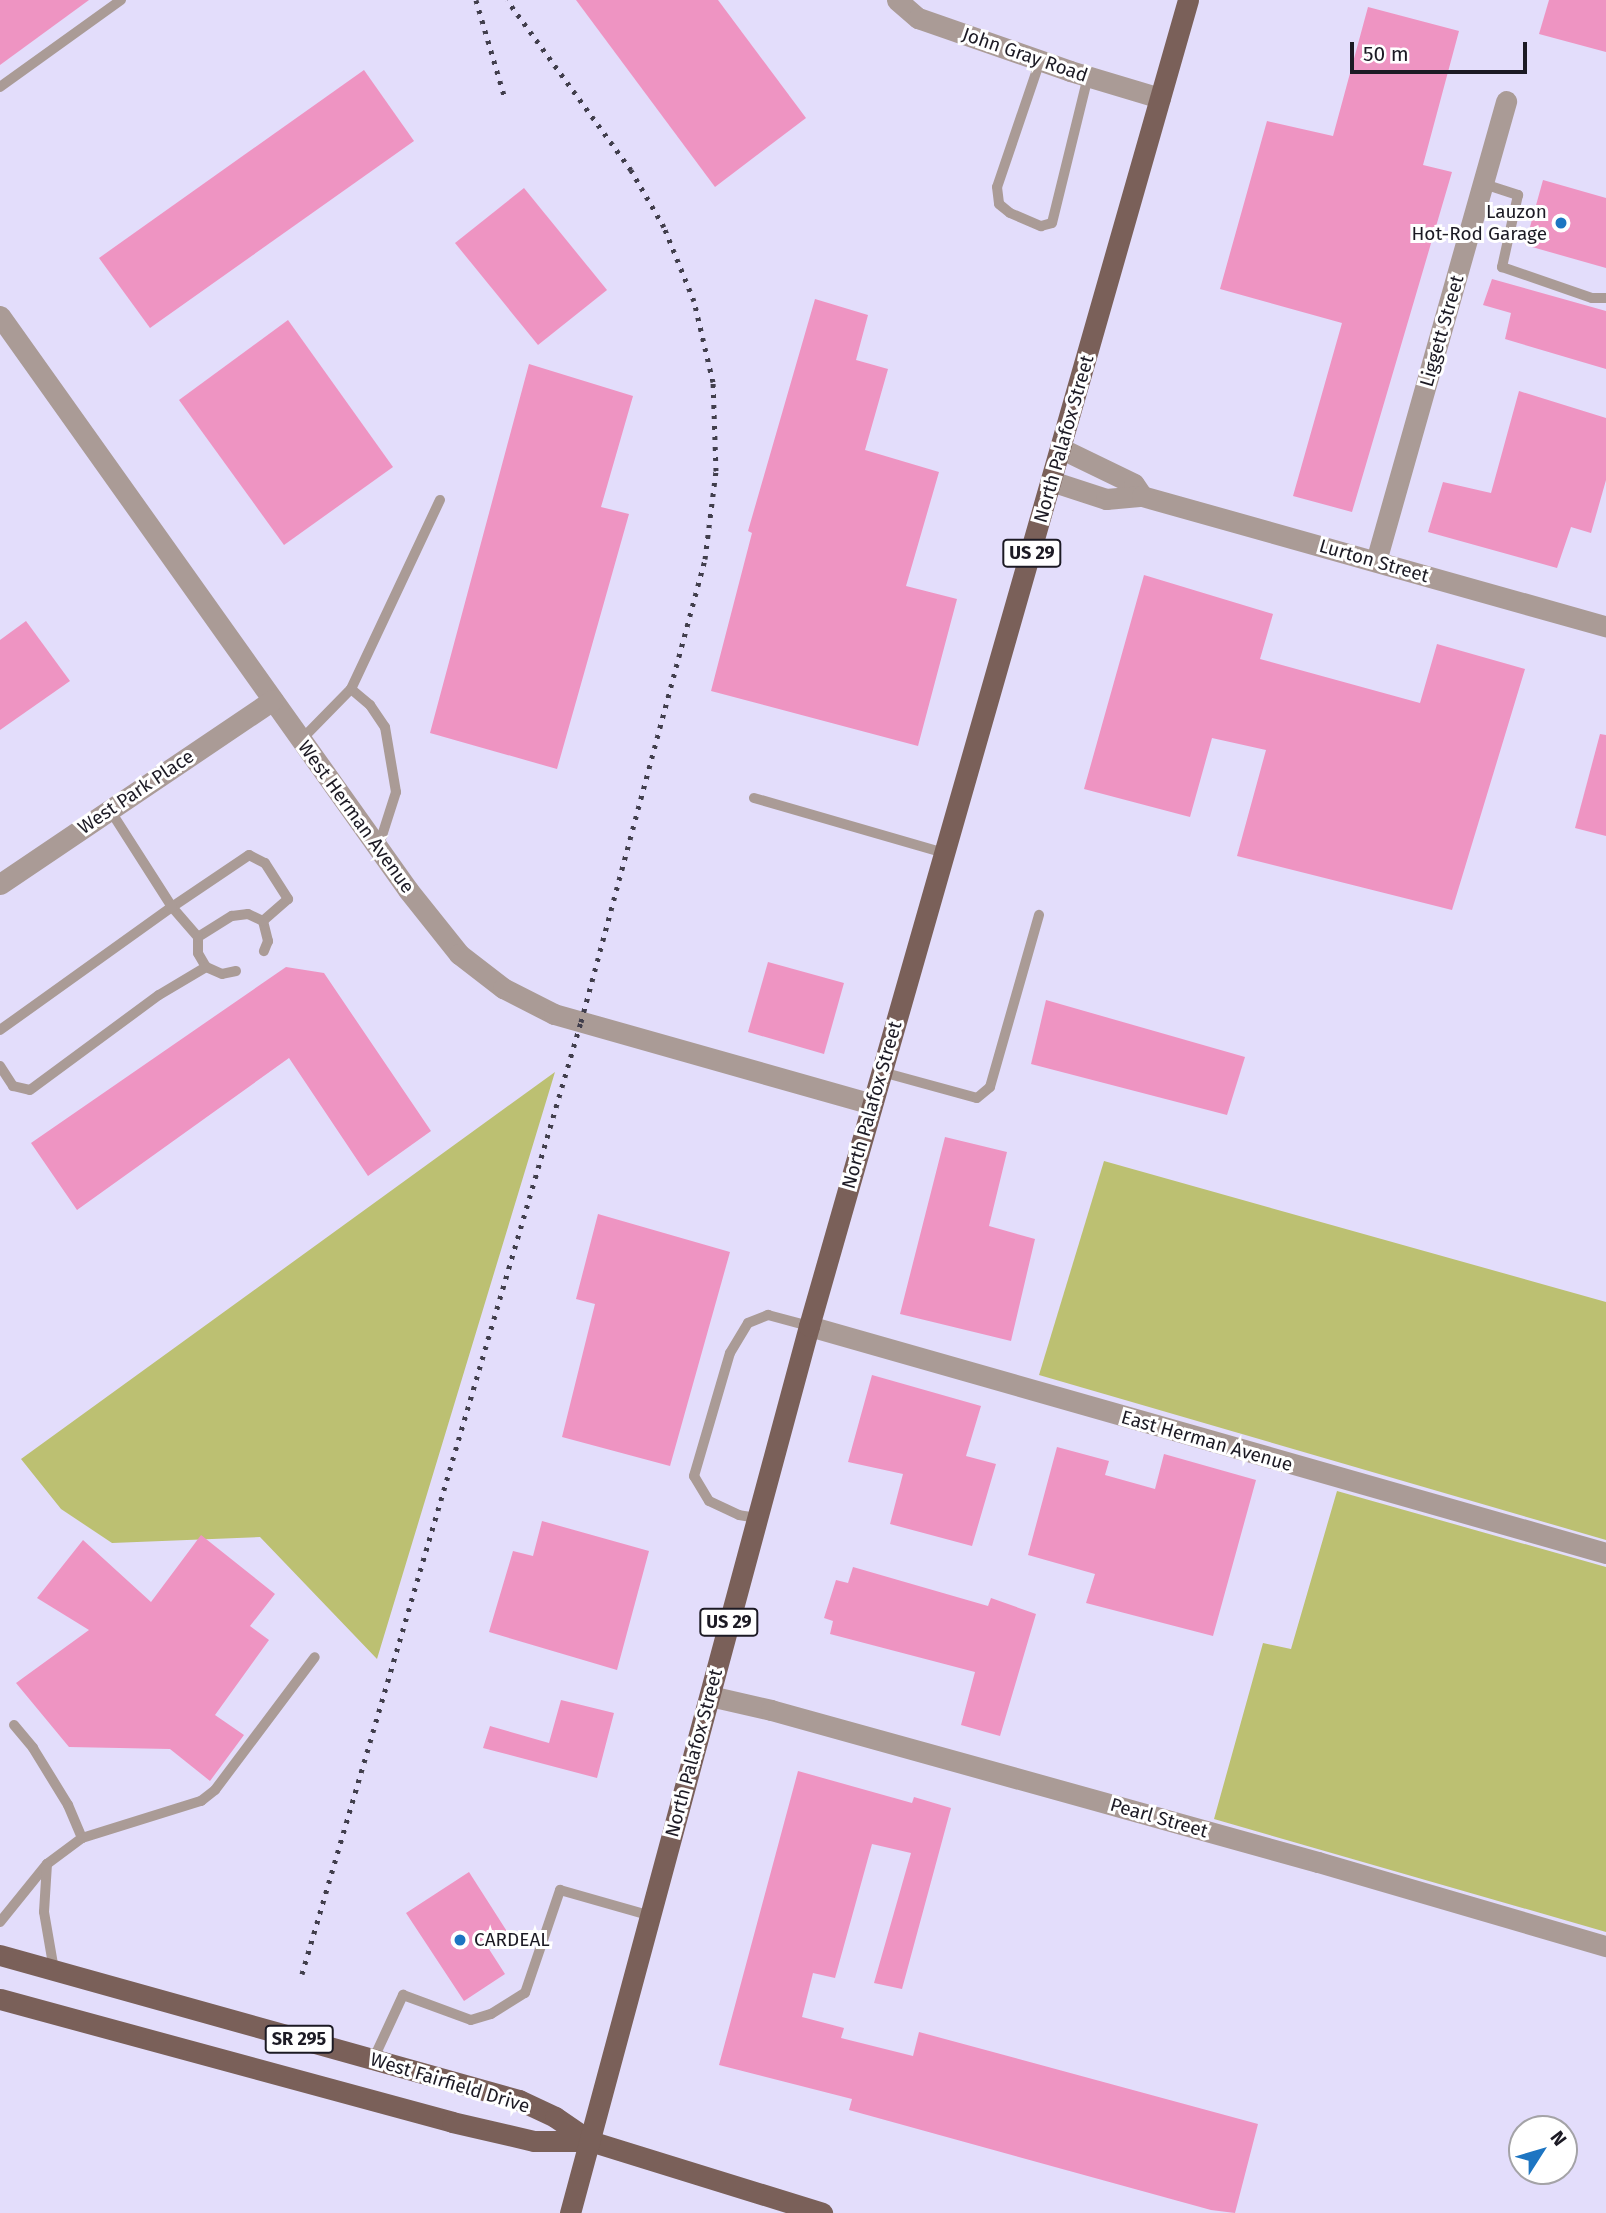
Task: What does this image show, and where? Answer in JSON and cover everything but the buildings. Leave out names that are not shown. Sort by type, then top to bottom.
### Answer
[{"type":"main road","name":"North Palafox Street","points":[[570,2213],[809,1326],[1188,0]]},
{"type":"main road","name":"West Fairfield Drive","points":[[0,1955],[519,2100],[555,2117],[590,2141]]},
{"type":"main road","name":"West Fairfield Drive","points":[[0,1999],[452,2122],[534,2141],[590,2141]]},
{"type":"main road","name":"SR 295","points":[[590,2141],[822,2213]]},
{"type":"street","name":"John Gray Road","points":[[897,0],[918,18],[1040,61],[1160,98]]},
{"type":"street","name":"Liggett Street","points":[[1376,561],[1506,101]]},
{"type":"street","name":"West Herman Avenue","points":[[0,316],[378,848],[436,928],[459,954],[482,974],[525,1001],[608,1031],[872,1104]]},
{"type":"street","name":"Lurton Street","points":[[1060,447],[1134,484],[1142,496]]},
{"type":"street","name":"Lurton Street","points":[[1051,481],[1106,499],[1142,496],[1606,626]]},
{"type":"street","name":"West Park Place","points":[[0,884],[272,700]]},
{"type":"street","name":"East Herman Avenue","points":[[809,1326],[1606,1553]]},
{"type":"street","name":"Pearl Street","points":[[709,1696],[771,1710],[1292,1855],[1606,1946]]},
{"type":"lane","points":[[0,87],[121,0]]},
{"type":"lane","points":[[1040,61],[997,187],[999,204],[1010,213],[1041,226],[1052,223],[1088,76]]},
{"type":"lane","points":[[1484,184],[1518,195],[1502,267],[1592,298],[1606,298]]},
{"type":"lane","points":[[301,740],[351,690],[440,500]]},
{"type":"lane","points":[[351,690],[370,705],[385,727],[396,792],[378,848]]},
{"type":"lane","points":[[754,798],[945,853]]},
{"type":"lane","points":[[110,810],[172,907],[198,937],[198,953],[206,967],[222,974],[236,971]]},
{"type":"lane","points":[[0,1030],[249,855],[265,863],[288,899],[263,921]]},
{"type":"lane","points":[[198,937],[232,916],[248,914],[263,921]]},
{"type":"lane","points":[[882,1072],[977,1098],[990,1087],[1039,915]]},
{"type":"lane","points":[[263,921],[268,941],[264,951]]},
{"type":"lane","points":[[0,1066],[13,1086],[30,1090],[159,995],[206,967]]},
{"type":"lane","points":[[757,1518],[739,1515],[709,1501],[694,1476],[730,1353],[748,1323],[768,1315],[809,1326]]},
{"type":"lane","points":[[0,1922],[47,1864],[82,1838],[201,1801],[215,1790],[315,1657]]},
{"type":"lane","points":[[14,1725],[33,1748],[68,1805],[82,1838]]},
{"type":"lane","points":[[47,1864],[44,1912],[54,1970]]},
{"type":"lane","points":[[373,2060],[403,1995],[471,2020],[491,2014],[525,1993],[560,1889],[650,1916]]},
{"type":"green space","points":[[555,1072],[377,1659],[260,1537],[112,1543],[61,1509],[21,1459]]},
{"type":"green space","points":[[1104,1161],[1606,1302],[1606,1540],[1039,1375]]},
{"type":"green space","points":[[1337,1491],[1606,1567],[1606,1932],[1214,1819],[1263,1643],[1291,1649]]},
{"type":"railway","points":[[476,0],[504,95]]},
{"type":"railway","points":[[302,1974],[581,1022],[705,559],[716,471],[713,382],[694,301],[664,227],[631,170],[507,0]]},
{"type":"place","name":"Lauzon Hot-Rod Garage","points":[[1561,223]]},
{"type":"place","name":"CARDEAL","points":[[460,1940]]}]
